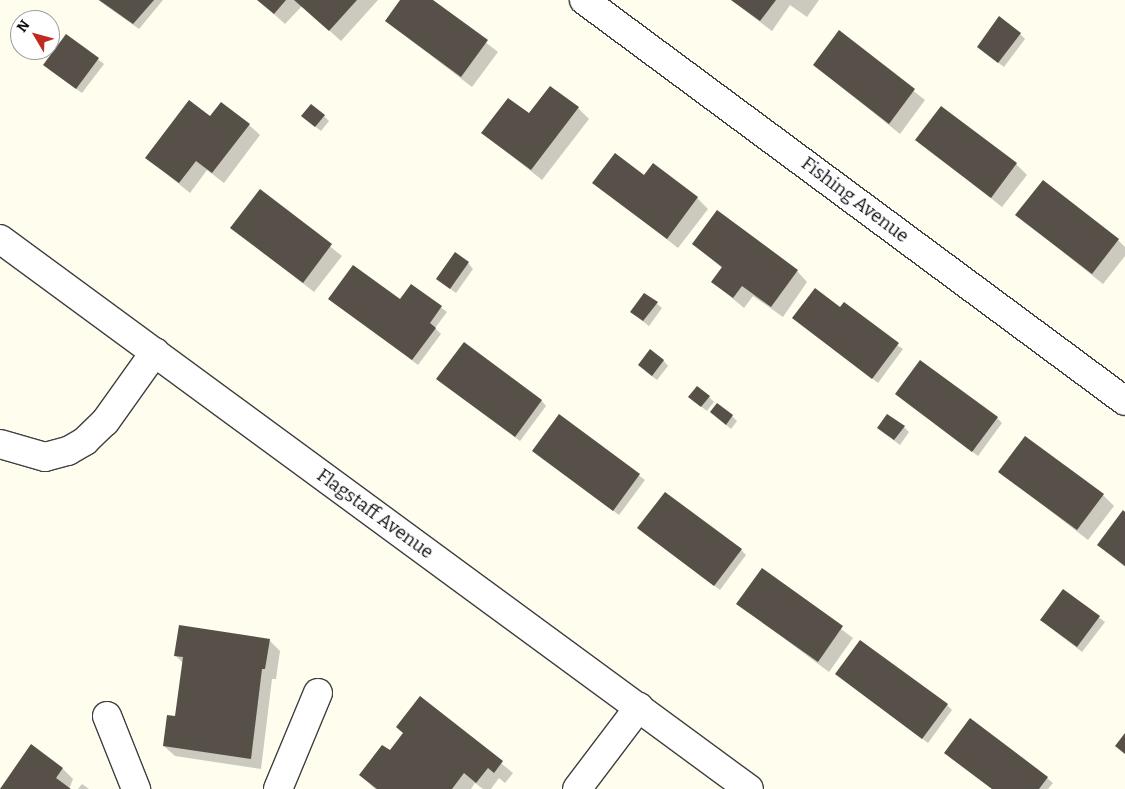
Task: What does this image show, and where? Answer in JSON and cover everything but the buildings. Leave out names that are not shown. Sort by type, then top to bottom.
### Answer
[{"type":"street","name":"Fishing Avenue","points":[[584,0],[1125,401]]},
{"type":"street","name":"Flagstaff Avenue","points":[[0,239],[749,789]]},
{"type":"street","points":[[0,444],[45,457],[79,444],[105,422],[155,352]]},
{"type":"street","points":[[278,789],[318,693]]},
{"type":"street","points":[[577,789],[638,707]]},
{"type":"street","points":[[107,716],[136,789]]}]
